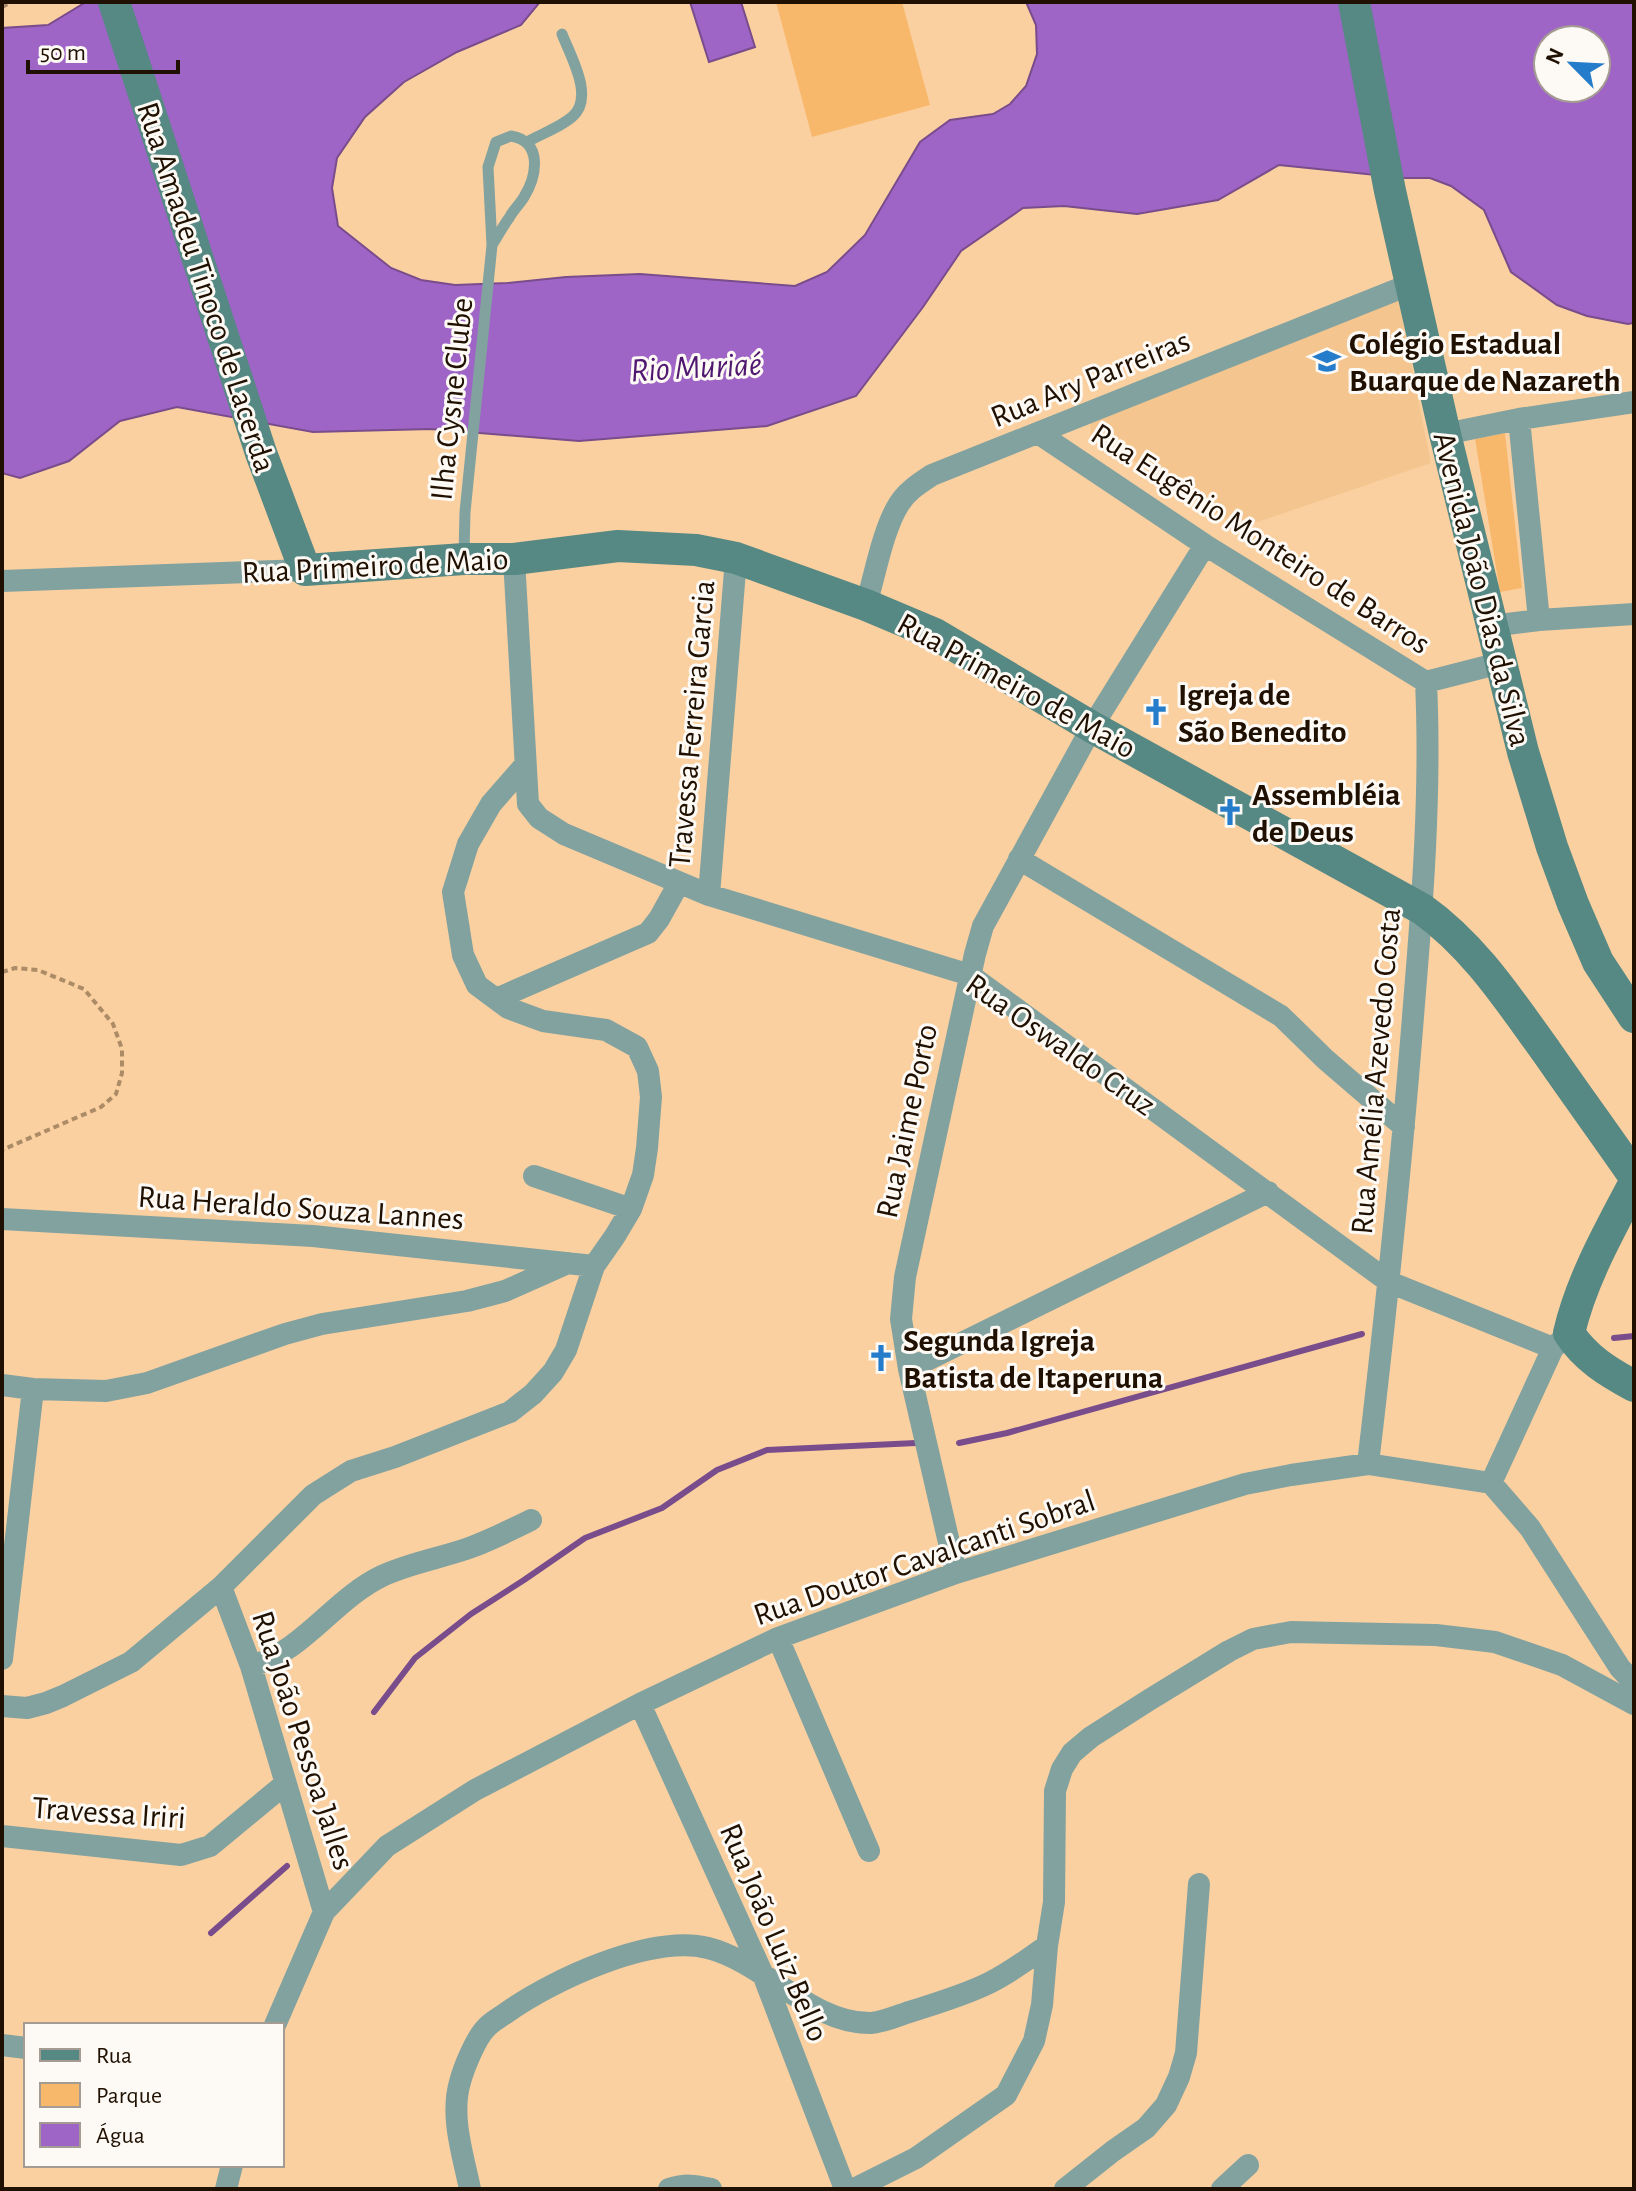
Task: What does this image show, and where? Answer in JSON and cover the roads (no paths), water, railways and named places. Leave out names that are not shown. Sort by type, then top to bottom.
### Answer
[{"type":"main road","name":"Rua Amadeu Tinoco de Lacerda","points":[[114,2],[261,453],[305,570]]},
{"type":"main road","name":"Avenida João Dias da Silva","points":[[1354,2],[1390,191],[1445,434],[1523,752],[1573,904],[1598,962],[1634,1017]]},
{"type":"main road","name":"Rua Primeiro de Maio","points":[[305,570],[464,559],[514,559],[618,546],[696,550],[736,558],[866,605],[935,634],[1092,727],[1422,909],[1441,923],[1497,983],[1634,1176]]},
{"type":"main road","points":[[1561,1340],[1591,1270],[1634,1184]]},
{"type":"main road","name":"Rua Oswaldo Cruz","points":[[1561,1340],[1579,1348],[1592,1361],[1634,1386]]},
{"type":"street","name":"Rua Ary Parreiras","points":[[866,605],[891,518],[900,501],[932,475],[1411,284]]},
{"type":"street","points":[[1445,434],[1519,419],[1634,402]]},
{"type":"street","points":[[1519,419],[1539,620]]},
{"type":"street","name":"Rua Eugênio Monteiro de Barros","points":[[1038,433],[1205,545],[1426,682],[1500,663]]},
{"type":"street","name":"Rua Jaime Porto","points":[[956,1573],[909,1369],[901,1319],[905,1277],[970,975],[983,926],[1019,859],[1092,727],[1205,545]]},
{"type":"street","name":"Travessa Ferreira Garcia","points":[[709,895],[736,558]]},
{"type":"street","name":"Rua Oswaldo Cruz","points":[[514,559],[528,804],[539,818],[588,845],[709,895],[970,975],[1389,1282],[1561,1340]]},
{"type":"street","name":"Rua Primeiro de Maio","points":[[2,581],[305,570]]},
{"type":"street","points":[[1491,626],[1634,614]]},
{"type":"street","name":"Rua Amélia Azevedo Costa","points":[[1368,1464],[1389,1282],[1422,909],[1429,747],[1426,682]]},
{"type":"street","points":[[2,1706],[27,1708],[46,1703],[131,1662],[221,1587],[313,1495],[351,1471],[510,1412],[533,1394],[553,1372],[566,1350],[594,1266],[631,1209],[643,1175],[650,1116],[648,1071],[637,1047],[606,1030],[543,1021],[508,1008],[477,985],[463,955],[453,892],[468,844],[491,804],[525,765]]},
{"type":"street","points":[[1019,859],[1281,1016],[1325,1059],[1404,1127]]},
{"type":"street","points":[[496,999],[648,933],[679,883]]},
{"type":"street","points":[[534,1176],[631,1209]]},
{"type":"street","points":[[909,1369],[1268,1192]]},
{"type":"street","name":"Rua Heraldo Souza Lannes","points":[[2,1219],[313,1236],[594,1266]]},
{"type":"street","points":[[2,1385],[106,1391],[147,1383],[322,1324],[467,1301],[505,1291],[569,1263]]},
{"type":"street","points":[[1561,1340],[1491,1483],[1530,1528],[1620,1668],[1634,1683]]},
{"type":"street","points":[[2,1659],[10,1501],[33,1389]]},
{"type":"street","name":"Rua Doutor Cavalcanti Sobral","points":[[276,2023],[324,1912],[387,1846],[475,1790],[640,1704],[778,1638],[956,1573],[1245,1484],[1368,1464],[1491,1483]]},
{"type":"street","points":[[251,1666],[264,1662],[290,1645],[346,1600],[383,1576],[470,1547],[531,1520]]},
{"type":"street","name":"Rua João Pessoa Jalles","points":[[221,1587],[251,1666],[324,1912]]},
{"type":"street","points":[[854,2189],[916,2158],[1006,2095],[1034,2041],[1042,2005],[1054,1902],[1055,1791],[1062,1769],[1072,1753],[1091,1737],[1149,1700],[1253,1639],[1291,1632],[1436,1635],[1495,1642],[1562,1665],[1634,1704]]},
{"type":"street","points":[[778,1638],[869,1851]]},
{"type":"street","name":"Rua João Luiz Bello","points":[[640,1704],[764,1977],[845,2189]]},
{"type":"street","name":"Travessa Iriri","points":[[2,1836],[181,1855],[210,1846],[285,1784]]},
{"type":"street","points":[[1065,2189],[1146,2128],[1166,2105],[1173,2091],[1186,2053],[1199,1884]]},
{"type":"street","points":[[470,2189],[456,2106],[459,2082],[469,2057],[485,2028],[528,1997],[570,1976],[636,1953],[669,1947],[706,1948],[729,1956],[847,2021],[874,2023],[991,1983],[1047,1946]]},
{"type":"street","points":[[2,2045],[24,2048]]},
{"type":"street","points":[[1222,2189],[1248,2165]]},
{"type":"street","points":[[226,2189],[232,2167]]},
{"type":"street","points":[[669,2189],[695,2185],[711,2189]]},
{"type":"lane","points":[[527,142],[569,120],[581,106],[582,88],[562,34]]},
{"type":"lane","name":"Ilha Cysne Clube","points":[[464,559],[465,512],[491,262],[488,167],[496,142],[503,138],[519,138],[527,142],[535,156],[533,177],[525,196],[492,245]]},
{"type":"water","name":"Rio Muriaé","points":[[86,2],[540,2],[521,25],[457,52],[404,82],[365,117],[337,158],[332,188],[338,226],[391,268],[421,280],[455,285],[640,274],[795,286],[827,272],[865,235],[920,142],[950,120],[993,114],[1010,104],[1026,86],[1037,54],[1036,25],[1026,2],[1634,2],[1634,323],[1587,316],[1557,305],[1511,272],[1484,210],[1451,186],[1430,178],[1279,165],[1218,200],[1137,214],[1064,206],[1023,208],[961,251],[856,396],[767,426],[579,441],[431,429],[313,432],[177,407],[120,421],[69,461],[20,478],[2,473],[2,28],[48,25]]},
{"type":"water","points":[[690,2],[741,2],[755,47],[709,62]]},
{"type":"waterway","points":[[959,1443],[1007,1433],[1362,1334]]},
{"type":"waterway","points":[[1614,1338],[1634,1336]]},
{"type":"waterway","points":[[374,1712],[415,1658],[471,1614],[585,1538],[662,1508],[717,1470],[767,1450],[916,1443]]},
{"type":"waterway","points":[[211,1933],[287,1866]]},
{"type":"place","name":"Colégio Estadual Buarque de Nazareth","points":[[1327,361]]},
{"type":"place","name":"Igreja de São Benedito","points":[[1156,712]]},
{"type":"place","name":"Assembléia de Deus","points":[[1230,812]]},
{"type":"place","name":"Segunda Igreja Batista de Itaperuna","points":[[881,1358]]}]
